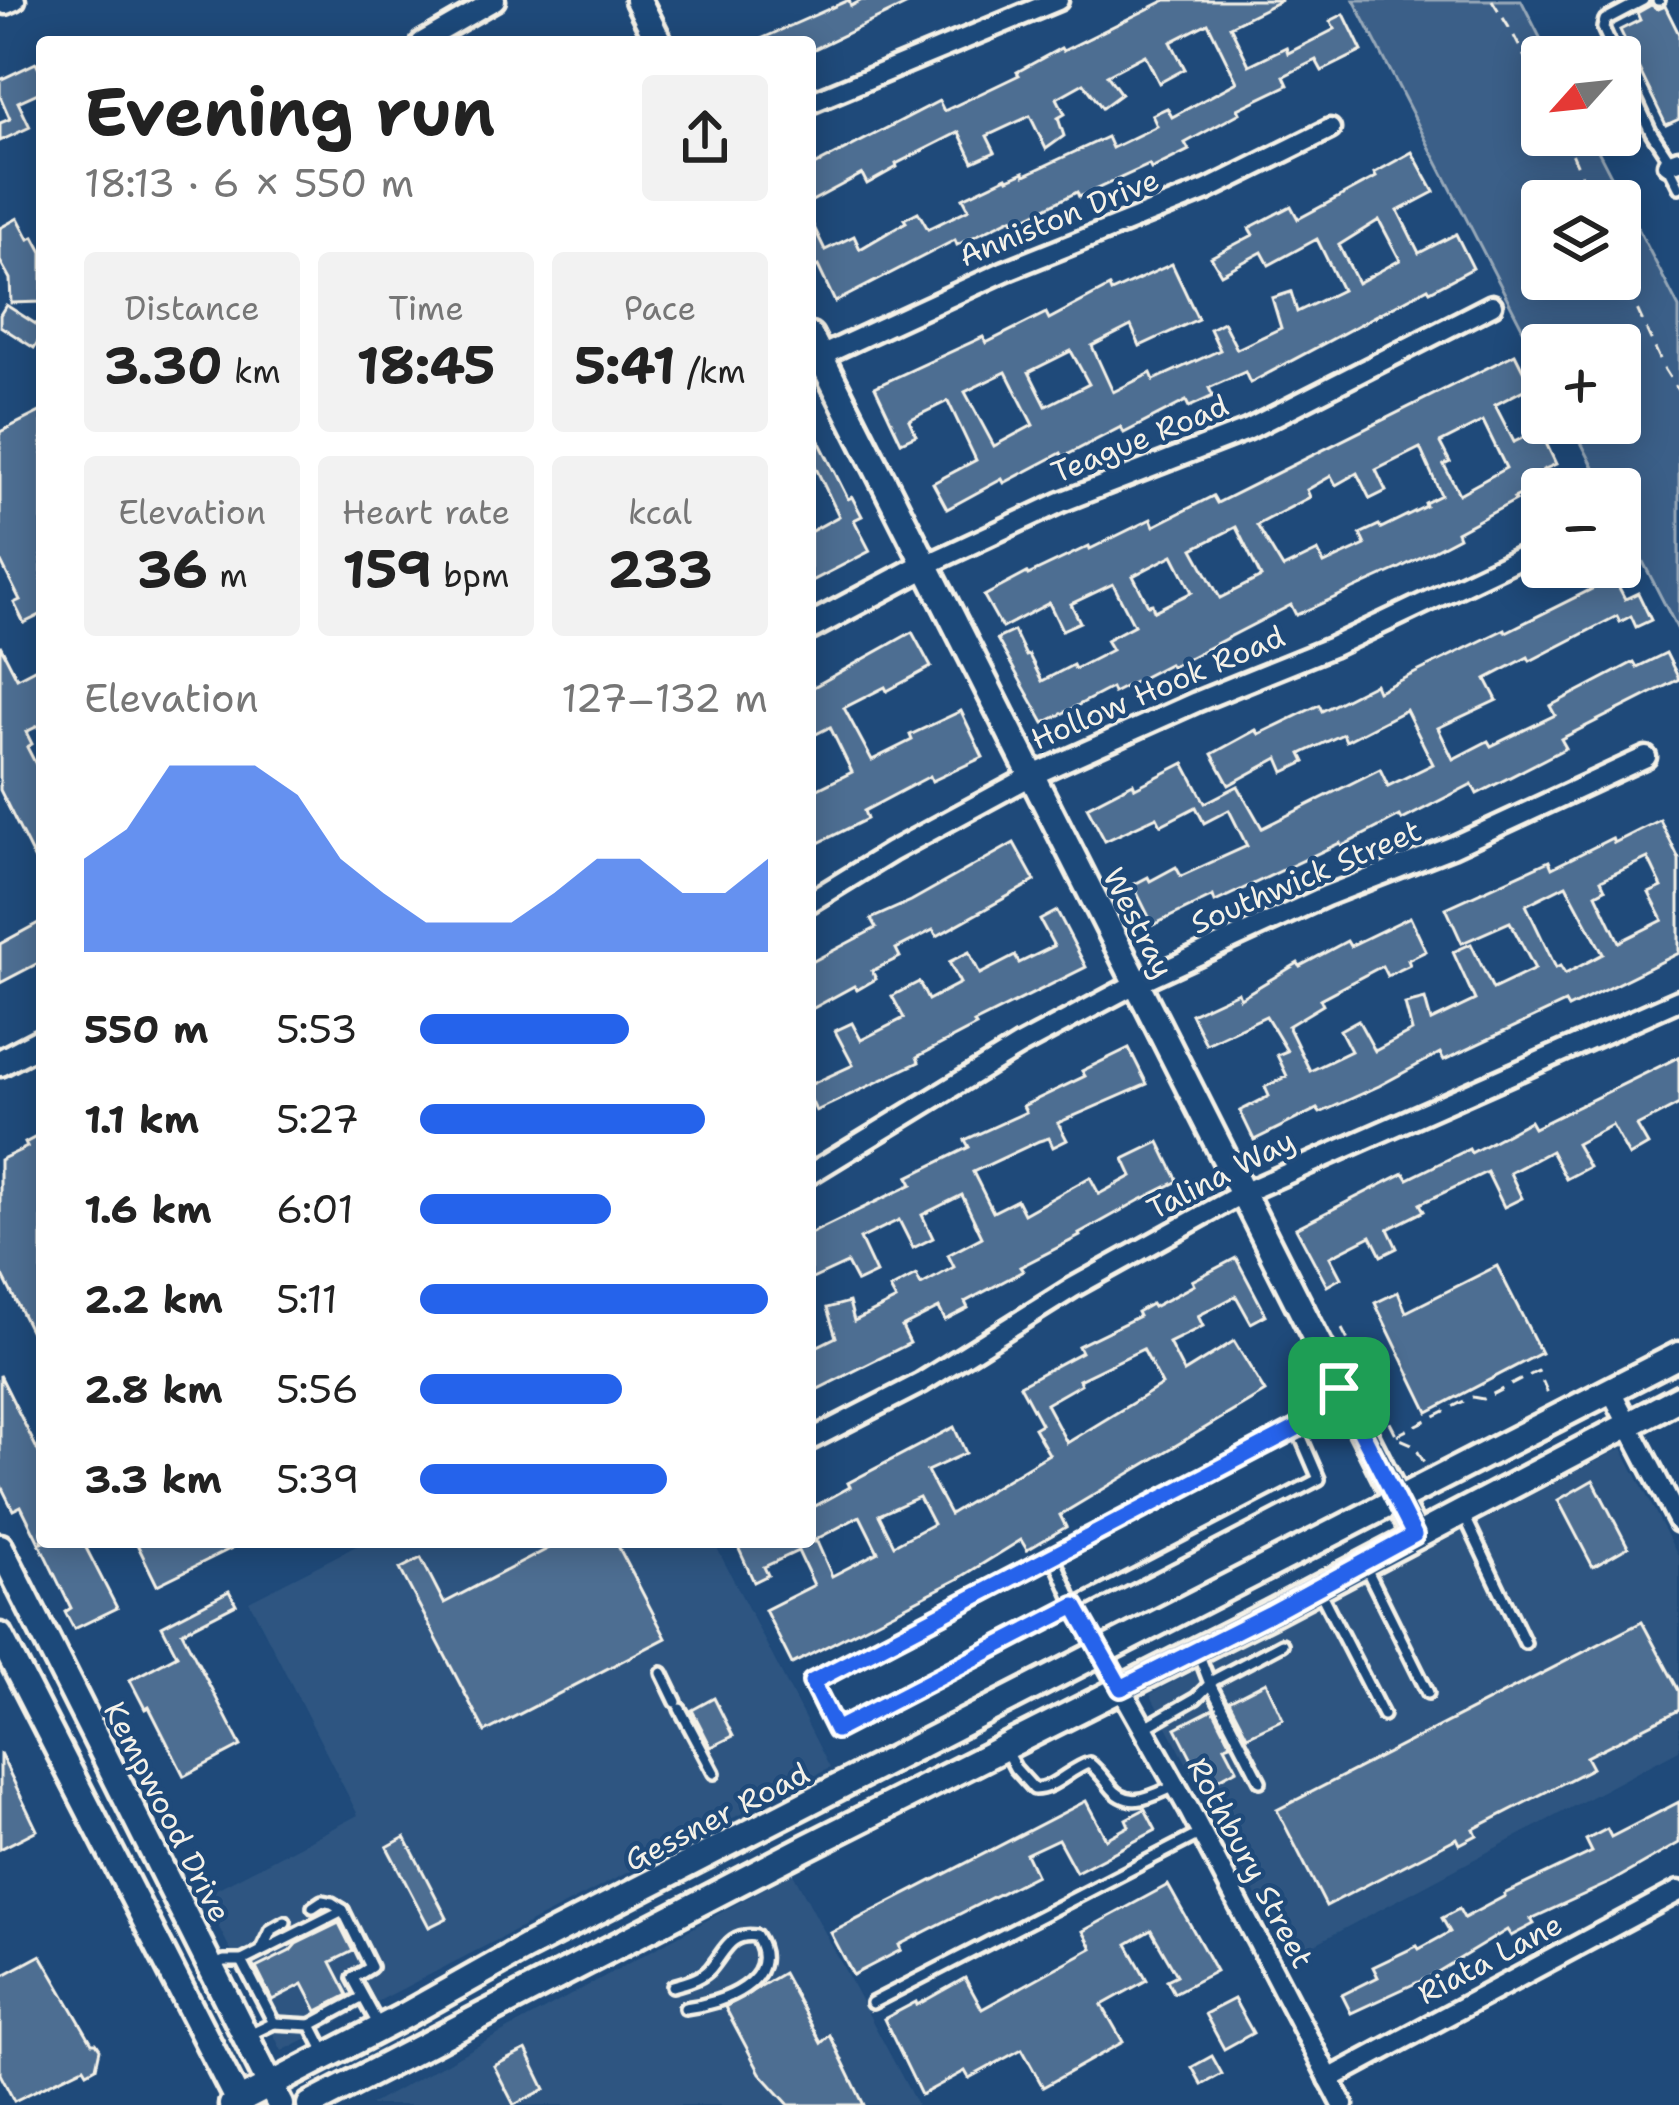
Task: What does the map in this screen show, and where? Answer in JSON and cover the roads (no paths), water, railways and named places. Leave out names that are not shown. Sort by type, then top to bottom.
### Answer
[{"type":"main road","points":[[638,0],[656,36]]},
{"type":"main road","name":"Westray","points":[[816,357],[1414,1535]]},
{"type":"main road","name":"Teague Road","points":[[816,624],[924,566]]},
{"type":"main road","points":[[0,1063],[36,1044]]},
{"type":"main road","name":"Gessner Road","points":[[237,2104],[275,2095],[327,2056],[525,1948],[1679,1355]]},
{"type":"main road","points":[[310,2105],[1679,1398]]},
{"type":"main road","name":"Kempwood Drive","points":[[0,1546],[275,2095]]},
{"type":"main road","points":[[0,1636],[237,2104]]},
{"type":"street","points":[[432,36],[495,0]]},
{"type":"street","points":[[816,101],[1058,0]]},
{"type":"street","name":"Anniston Drive","points":[[816,350],[1208,190],[1330,128]]},
{"type":"street","name":"Teague Road","points":[[924,566],[1061,502],[1247,430],[1492,304]]},
{"type":"street","name":"Hollow Hook Road","points":[[816,898],[1030,776],[1332,647],[1521,557]]},
{"type":"street","name":"Southwick Street","points":[[816,1170],[1019,1046],[1135,984],[1326,896],[1467,841],[1646,757]]},
{"type":"street","name":"Talina Way","points":[[816,1437],[921,1383],[1072,1288],[1243,1193],[1679,1000]]},
{"type":"street","points":[[1610,1389],[1679,1522]]},
{"type":"street","name":"Rothbury Street","points":[[1100,1652],[1343,2105]]},
{"type":"street","name":"Riata Lane","points":[[1329,2079],[1679,1891]]},
{"type":"lane","points":[[1607,36],[1605,20],[1643,0]]},
{"type":"lane","points":[[1641,110],[1673,162],[1679,187]]},
{"type":"lane","points":[[1297,1428],[1319,1479],[836,1730],[812,1682],[1297,1428],[1339,1388]]},
{"type":"lane","points":[[1462,1512],[1525,1643]]},
{"type":"lane","points":[[1053,1556],[1100,1652]]},
{"type":"lane","points":[[1364,1563],[1428,1693]]},
{"type":"lane","points":[[1318,1588],[1383,1715]]},
{"type":"lane","points":[[1144,1729],[1196,1698],[1210,1684],[1282,1644]]},
{"type":"lane","points":[[1197,1650],[1260,1781]]},
{"type":"lane","points":[[662,1673],[714,1773]]},
{"type":"lane","points":[[1004,1748],[1034,1789],[1047,1788],[1089,1763],[1118,1797],[1131,1802],[1175,1786]]},
{"type":"lane","points":[[872,2003],[1201,1833]]},
{"type":"lane","points":[[313,1907],[322,1901],[343,1910],[371,1967],[353,1978],[380,2029]]},
{"type":"lane","points":[[211,1967],[242,1961],[343,1910]]},
{"type":"lane","points":[[261,1952],[271,1930],[284,1922]]},
{"type":"lane","points":[[673,1986],[709,1971],[732,1940],[743,1934],[756,1936],[764,1948],[763,1968],[752,1983],[722,2000],[685,2008]]},
{"type":"lane","points":[[242,1961],[274,2023]]},
{"type":"lane","points":[[245,2037],[274,2023],[311,2025],[364,1997]]},
{"type":"lane","points":[[311,2025],[327,2056]]}]
